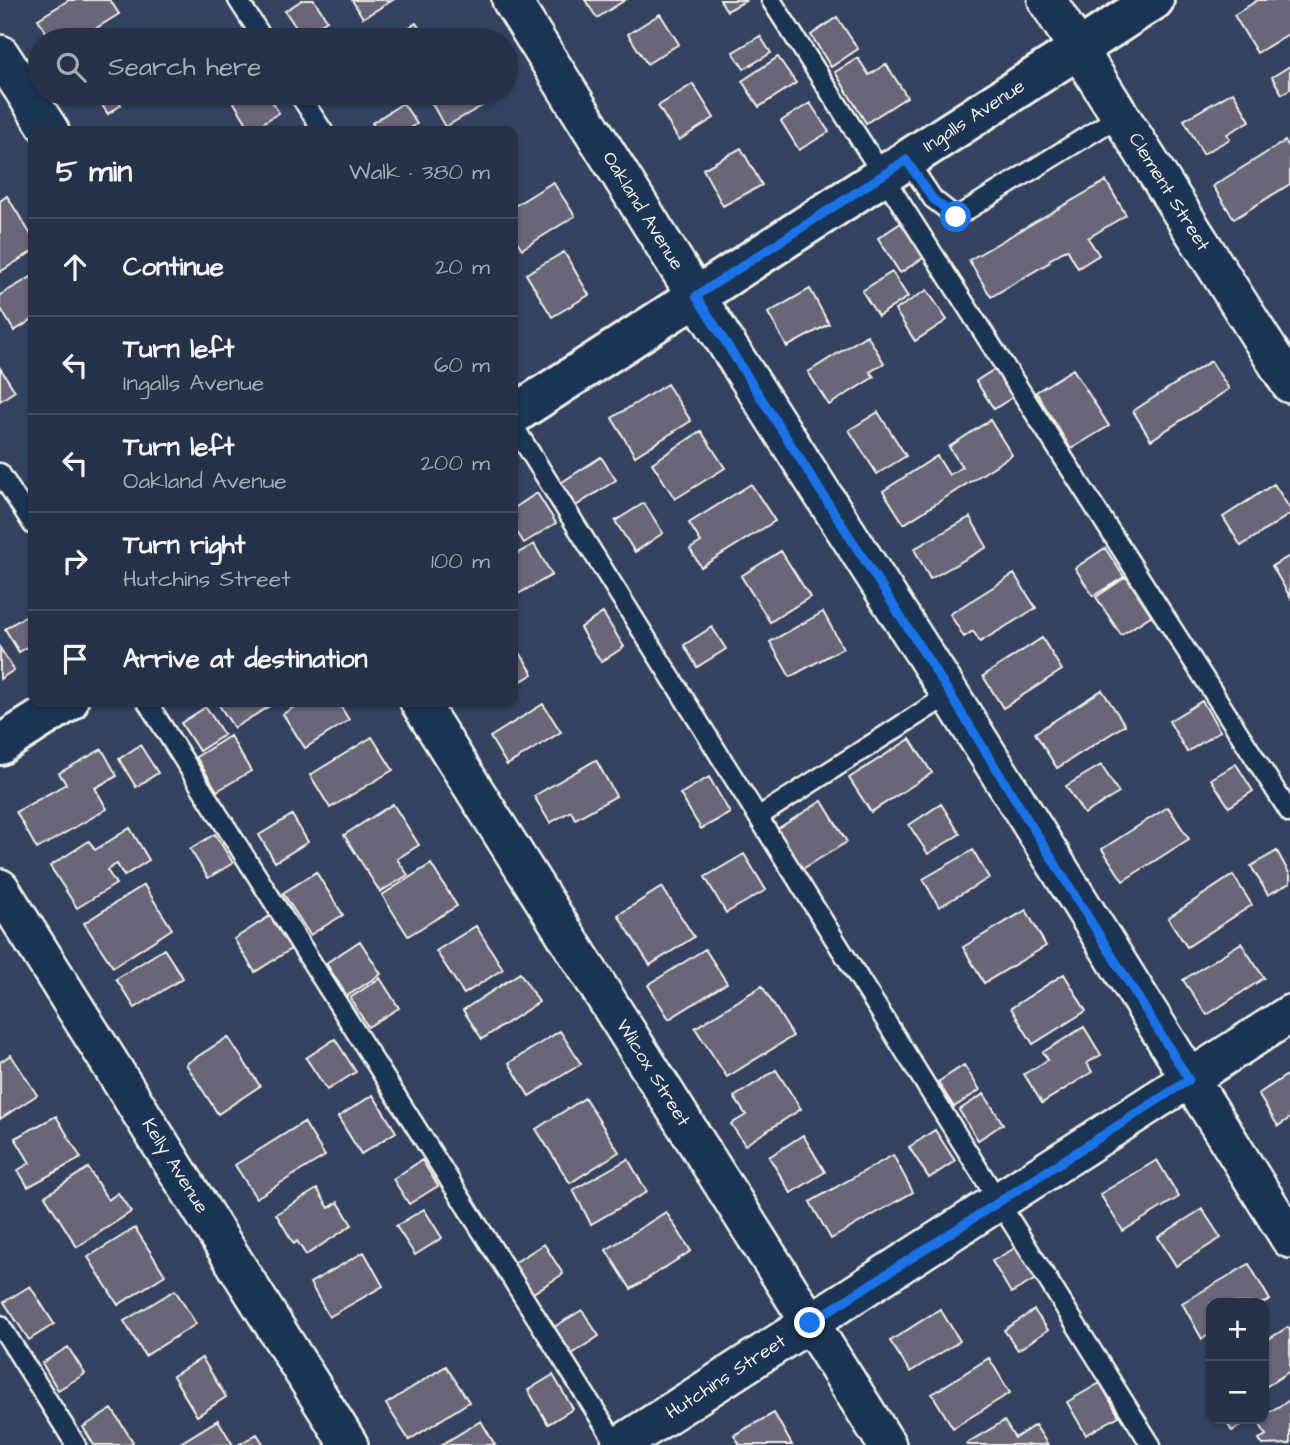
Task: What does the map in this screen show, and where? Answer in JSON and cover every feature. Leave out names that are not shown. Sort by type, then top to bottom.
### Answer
[{"type":"street","name":"Oakland Avenue","points":[[511,0],[950,694],[1290,1239]]},
{"type":"street","name":"Clement Street","points":[[1047,0],[1290,384]]},
{"type":"street","name":"Ingalls Avenue","points":[[518,412],[1154,0]]},
{"type":"street","points":[[0,54],[28,97]]},
{"type":"street","points":[[33,105],[47,126]]},
{"type":"street","points":[[0,745],[60,707]]},
{"type":"street","name":"Wilcox Street","points":[[422,707],[887,1445]]},
{"type":"street","name":"Kelly Avenue","points":[[0,888],[349,1445]]},
{"type":"street","name":"Hutchins Street","points":[[619,1445],[1290,1014]]},
{"type":"lane","points":[[238,0],[256,28]]},
{"type":"lane","points":[[771,0],[895,167],[1290,813]]},
{"type":"lane","points":[[306,105],[320,126]]},
{"type":"lane","points":[[895,167],[956,217],[1121,116]]},
{"type":"lane","points":[[518,433],[1151,1445]]},
{"type":"lane","points":[[0,473],[28,517]]},
{"type":"lane","points":[[758,817],[950,694]]},
{"type":"lane","points":[[149,707],[619,1445]]},
{"type":"lane","points":[[0,1325],[76,1445]]},
{"type":"building","points":[[69,0],[110,0],[119,14],[96,28],[44,28],[38,19]]},
{"type":"building","points":[[302,0],[314,0],[327,20],[314,28],[297,28],[285,11]]},
{"type":"building","points":[[352,0],[393,0],[363,18]]},
{"type":"building","points":[[585,0],[625,0],[597,18]]},
{"type":"building","points":[[720,0],[747,0],[727,11]]},
{"type":"building","points":[[1258,0],[1288,0],[1290,33],[1257,53],[1234,15]]},
{"type":"building","points":[[660,14],[679,44],[647,64],[628,34]]},
{"type":"building","points":[[837,17],[858,49],[831,67],[811,35]]},
{"type":"building","points":[[760,36],[771,53],[744,69],[733,52]]},
{"type":"building","points":[[778,57],[796,83],[759,107],[742,81]]},
{"type":"building","points":[[858,58],[869,75],[886,64],[907,97],[866,123],[835,72]]},
{"type":"building","points":[[1290,66],[1290,89],[1282,94],[1272,77]]},
{"type":"building","points":[[693,84],[714,118],[679,140],[658,106]]},
{"type":"building","points":[[1233,92],[1250,121],[1227,134],[1230,139],[1203,154],[1184,120]]},
{"type":"building","points":[[810,103],[829,132],[799,150],[781,121]]},
{"type":"building","points":[[102,105],[121,105],[108,114]]},
{"type":"building","points":[[235,105],[274,105],[279,113],[258,126],[249,126]]},
{"type":"building","points":[[400,105],[404,105],[417,124],[374,126],[372,123]]},
{"type":"building","points":[[433,105],[484,105],[447,126]]},
{"type":"building","points":[[1285,141],[1290,148],[1290,184],[1234,219],[1213,186]]},
{"type":"building","points":[[741,148],[762,185],[723,206],[703,169]]},
{"type":"building","points":[[1106,181],[1126,215],[1088,238],[1099,255],[1078,268],[1067,249],[991,297],[969,260]]},
{"type":"building","points":[[553,182],[575,216],[522,249],[518,243],[518,204]]},
{"type":"building","points":[[7,196],[28,230],[28,254],[0,272],[0,201]]},
{"type":"building","points":[[904,221],[926,256],[900,273],[878,238]]},
{"type":"building","points":[[564,252],[589,295],[552,317],[526,274]]},
{"type":"building","points":[[892,272],[908,297],[878,316],[862,291]]},
{"type":"building","points":[[28,279],[28,322],[14,331],[0,307],[0,295]]},
{"type":"building","points":[[810,289],[829,324],[787,347],[768,313]]},
{"type":"building","points":[[927,290],[947,320],[915,341],[895,310]]},
{"type":"building","points":[[867,335],[884,363],[870,372],[874,377],[829,405],[808,372]]},
{"type":"building","points":[[1211,361],[1229,389],[1151,440],[1133,411]]},
{"type":"building","points":[[998,367],[1016,395],[994,409],[976,381]]},
{"type":"building","points":[[0,368],[15,391],[0,401]]},
{"type":"building","points":[[1073,369],[1109,426],[1071,449],[1036,392]]},
{"type":"building","points":[[667,384],[691,421],[635,456],[612,418]]},
{"type":"building","points":[[878,412],[906,456],[877,474],[849,430]]},
{"type":"building","points":[[990,420],[1012,455],[904,524],[883,491],[937,456],[949,475],[962,467],[949,447]]},
{"type":"building","points":[[701,431],[725,468],[675,499],[652,463]]},
{"type":"building","points":[[601,457],[616,480],[574,507],[559,484]]},
{"type":"building","points":[[751,484],[775,521],[701,567],[690,549],[701,542],[689,523]]},
{"type":"building","points":[[1274,484],[1290,509],[1290,514],[1241,546],[1223,517]]},
{"type":"building","points":[[537,493],[556,523],[524,543],[518,534],[518,506]]},
{"type":"building","points":[[644,503],[663,533],[635,552],[615,521]]},
{"type":"building","points":[[970,517],[987,547],[930,579],[914,549]]},
{"type":"building","points":[[534,544],[552,575],[518,594],[518,553]]},
{"type":"building","points":[[1105,548],[1124,577],[1093,596],[1075,568]]},
{"type":"building","points":[[781,551],[810,597],[770,622],[741,576]]},
{"type":"building","points":[[1290,556],[1290,597],[1272,566]]},
{"type":"building","points":[[1014,574],[1036,608],[980,642],[973,631],[964,637],[950,614]]},
{"type":"building","points":[[1126,577],[1152,615],[1121,635],[1096,597]]},
{"type":"building","points":[[823,612],[843,648],[790,677],[770,642]]},
{"type":"building","points":[[603,613],[624,647],[601,662],[580,628]]},
{"type":"building","points":[[27,615],[28,646],[19,652],[5,629]]},
{"type":"building","points":[[712,627],[726,649],[697,667],[684,645]]},
{"type":"building","points":[[1042,638],[1062,670],[1003,708],[983,676]]},
{"type":"building","points":[[0,648],[14,670],[0,679]]},
{"type":"building","points":[[518,649],[533,674],[518,683]]},
{"type":"building","points":[[1102,690],[1125,725],[1057,768],[1035,733]]},
{"type":"building","points":[[1202,701],[1220,731],[1187,752],[1169,721]]},
{"type":"building","points":[[543,704],[561,732],[507,765],[490,737]]},
{"type":"building","points":[[206,707],[224,735],[199,751],[181,723]]},
{"type":"building","points":[[220,707],[268,707],[234,728]]},
{"type":"building","points":[[294,707],[341,707],[349,720],[305,748],[283,714]]},
{"type":"building","points":[[230,736],[251,771],[217,791],[196,757]]},
{"type":"building","points":[[372,737],[393,770],[330,808],[310,775]]},
{"type":"building","points":[[910,739],[932,773],[871,812],[849,778]]},
{"type":"building","points":[[140,745],[158,773],[136,787],[119,759]]},
{"type":"building","points":[[102,749],[117,776],[95,788],[107,809],[37,849],[16,812],[66,784],[59,773]]},
{"type":"building","points":[[596,760],[616,796],[575,819],[571,811],[550,823],[534,796]]},
{"type":"building","points":[[1236,764],[1253,791],[1229,807],[1211,779]]},
{"type":"building","points":[[1101,765],[1119,793],[1084,814],[1066,786]]},
{"type":"building","points":[[709,777],[730,813],[701,829],[680,794]]},
{"type":"building","points":[[822,801],[847,842],[799,871],[774,831]]},
{"type":"building","points":[[393,804],[419,845],[397,859],[408,875],[380,892],[344,835]]},
{"type":"building","points":[[941,804],[960,834],[928,854],[909,825]]},
{"type":"building","points":[[1168,807],[1189,839],[1123,881],[1102,849]]},
{"type":"building","points":[[292,815],[308,842],[275,862],[259,835]]},
{"type":"building","points":[[130,828],[149,860],[124,876],[117,864],[107,870],[116,884],[77,908],[50,866],[89,841],[95,850]]},
{"type":"building","points":[[215,834],[233,863],[208,878],[190,849]]},
{"type":"building","points":[[973,850],[989,878],[939,907],[923,879]]},
{"type":"building","points":[[1277,851],[1290,875],[1290,883],[1268,895],[1251,866]]},
{"type":"building","points":[[744,854],[766,890],[726,913],[705,877]]},
{"type":"building","points":[[431,864],[457,906],[408,936],[382,895]]},
{"type":"building","points":[[316,872],[343,915],[310,935],[283,893]]},
{"type":"building","points":[[1233,875],[1252,905],[1187,947],[1168,918]]},
{"type":"building","points":[[144,885],[172,929],[113,967],[84,923]]},
{"type":"building","points":[[662,887],[694,937],[650,965],[618,915]]},
{"type":"building","points":[[1026,910],[1046,946],[984,983],[963,947]]},
{"type":"building","points":[[270,916],[291,949],[255,972],[234,939]]},
{"type":"building","points":[[476,926],[503,969],[464,994],[436,951]]},
{"type":"building","points":[[360,941],[381,974],[347,996],[326,963]]},
{"type":"building","points":[[1241,943],[1264,978],[1207,1015],[1183,980]]},
{"type":"building","points":[[164,949],[183,978],[135,1008],[116,979]]},
{"type":"building","points":[[705,949],[727,983],[669,1019],[648,985]]},
{"type":"building","points":[[520,973],[539,1002],[482,1039],[463,1010]]},
{"type":"building","points":[[1064,974],[1086,1011],[1033,1044],[1011,1008]]},
{"type":"building","points":[[380,978],[399,1008],[368,1027],[350,998]]},
{"type":"building","points":[[762,986],[793,1036],[727,1077],[695,1028]]},
{"type":"building","points":[[1084,1027],[1101,1055],[1087,1063],[1092,1072],[1042,1103],[1024,1074],[1048,1060],[1043,1052]]},
{"type":"building","points":[[560,1031],[581,1064],[529,1096],[509,1063]]},
{"type":"building","points":[[228,1037],[260,1086],[218,1114],[186,1064]]},
{"type":"building","points":[[335,1039],[356,1072],[327,1090],[306,1058]]},
{"type":"building","points":[[11,1055],[37,1095],[0,1119],[0,1062]]},
{"type":"building","points":[[964,1065],[980,1090],[954,1107],[938,1082]]},
{"type":"building","points":[[776,1070],[801,1109],[745,1145],[731,1124],[746,1115],[734,1097]]},
{"type":"building","points":[[1290,1073],[1290,1118],[1278,1126],[1258,1094]]},
{"type":"building","points":[[984,1094],[1003,1124],[978,1140],[959,1110]]},
{"type":"building","points":[[373,1095],[396,1132],[361,1154],[338,1117]]},
{"type":"building","points":[[585,1098],[619,1152],[570,1183],[536,1129]]},
{"type":"building","points":[[56,1116],[81,1158],[28,1187],[18,1170],[30,1163],[15,1138]]},
{"type":"building","points":[[304,1122],[325,1156],[256,1198],[235,1165]]},
{"type":"building","points":[[935,1130],[955,1161],[929,1178],[909,1147]]},
{"type":"building","points":[[803,1135],[825,1172],[791,1193],[769,1157]]},
{"type":"building","points":[[893,1155],[913,1192],[831,1239],[810,1202]]},
{"type":"building","points":[[628,1159],[647,1192],[591,1224],[573,1190]]},
{"type":"building","points":[[422,1160],[438,1186],[409,1204],[393,1179]]},
{"type":"building","points":[[1157,1160],[1179,1197],[1123,1231],[1100,1194]]},
{"type":"building","points":[[88,1168],[108,1200],[118,1193],[131,1212],[77,1247],[45,1196]]},
{"type":"building","points":[[317,1189],[329,1208],[338,1202],[352,1225],[306,1255],[297,1241],[294,1244],[276,1214]]},
{"type":"building","points":[[424,1209],[442,1238],[415,1255],[396,1226]]},
{"type":"building","points":[[1202,1209],[1221,1238],[1176,1266],[1158,1237]]},
{"type":"building","points":[[666,1212],[691,1251],[631,1289],[606,1250]]},
{"type":"building","points":[[135,1228],[165,1275],[118,1305],[88,1257]]},
{"type":"building","points":[[544,1244],[563,1274],[533,1293],[514,1263]]},
{"type":"building","points":[[1017,1247],[1036,1279],[1011,1293],[992,1261]]},
{"type":"building","points":[[364,1252],[383,1286],[329,1317],[310,1283]]},
{"type":"building","points":[[1249,1264],[1269,1298],[1206,1298],[1206,1336],[1202,1339],[1182,1303]]},
{"type":"building","points":[[30,1286],[54,1324],[29,1340],[4,1302]]},
{"type":"building","points":[[175,1290],[196,1324],[145,1356],[124,1321]]},
{"type":"building","points":[[940,1309],[960,1341],[910,1372],[890,1341]]},
{"type":"building","points":[[582,1310],[599,1336],[572,1354],[554,1327]]},
{"type":"building","points":[[1034,1310],[1048,1330],[1018,1350],[1004,1330]]},
{"type":"building","points":[[1288,1327],[1290,1331],[1290,1371],[1269,1385],[1269,1361],[1269,1339]]},
{"type":"building","points":[[68,1347],[85,1374],[58,1390],[42,1363]]},
{"type":"building","points":[[202,1358],[226,1397],[197,1416],[173,1376]]},
{"type":"building","points":[[989,1358],[1010,1393],[953,1428],[932,1394]]},
{"type":"building","points":[[446,1366],[469,1402],[409,1440],[386,1404]]},
{"type":"building","points":[[553,1375],[573,1409],[548,1424],[528,1390]]},
{"type":"building","points":[[1100,1383],[1119,1416],[1086,1435],[1067,1402]]},
{"type":"building","points":[[1290,1400],[1290,1444],[1263,1445],[1259,1439],[1266,1435],[1260,1424],[1269,1424],[1269,1412]]},
{"type":"building","points":[[112,1409],[133,1442],[128,1445],[94,1445],[83,1427]]},
{"type":"building","points":[[774,1413],[792,1445],[740,1445],[734,1435]]},
{"type":"building","points":[[218,1420],[233,1445],[177,1445]]},
{"type":"building","points":[[481,1421],[495,1445],[441,1445]]},
{"type":"building","points":[[1004,1421],[1015,1438],[1035,1425],[1048,1445],[968,1445],[967,1443]]},
{"type":"building","points":[[1227,1424],[1243,1424],[1232,1431]]},
{"type":"building","points":[[257,1434],[264,1445],[238,1445]]},
{"type":"route","points":[[810,1323],[1189,1080],[950,694],[696,296],[906,160],[933,199],[956,217]]}]
